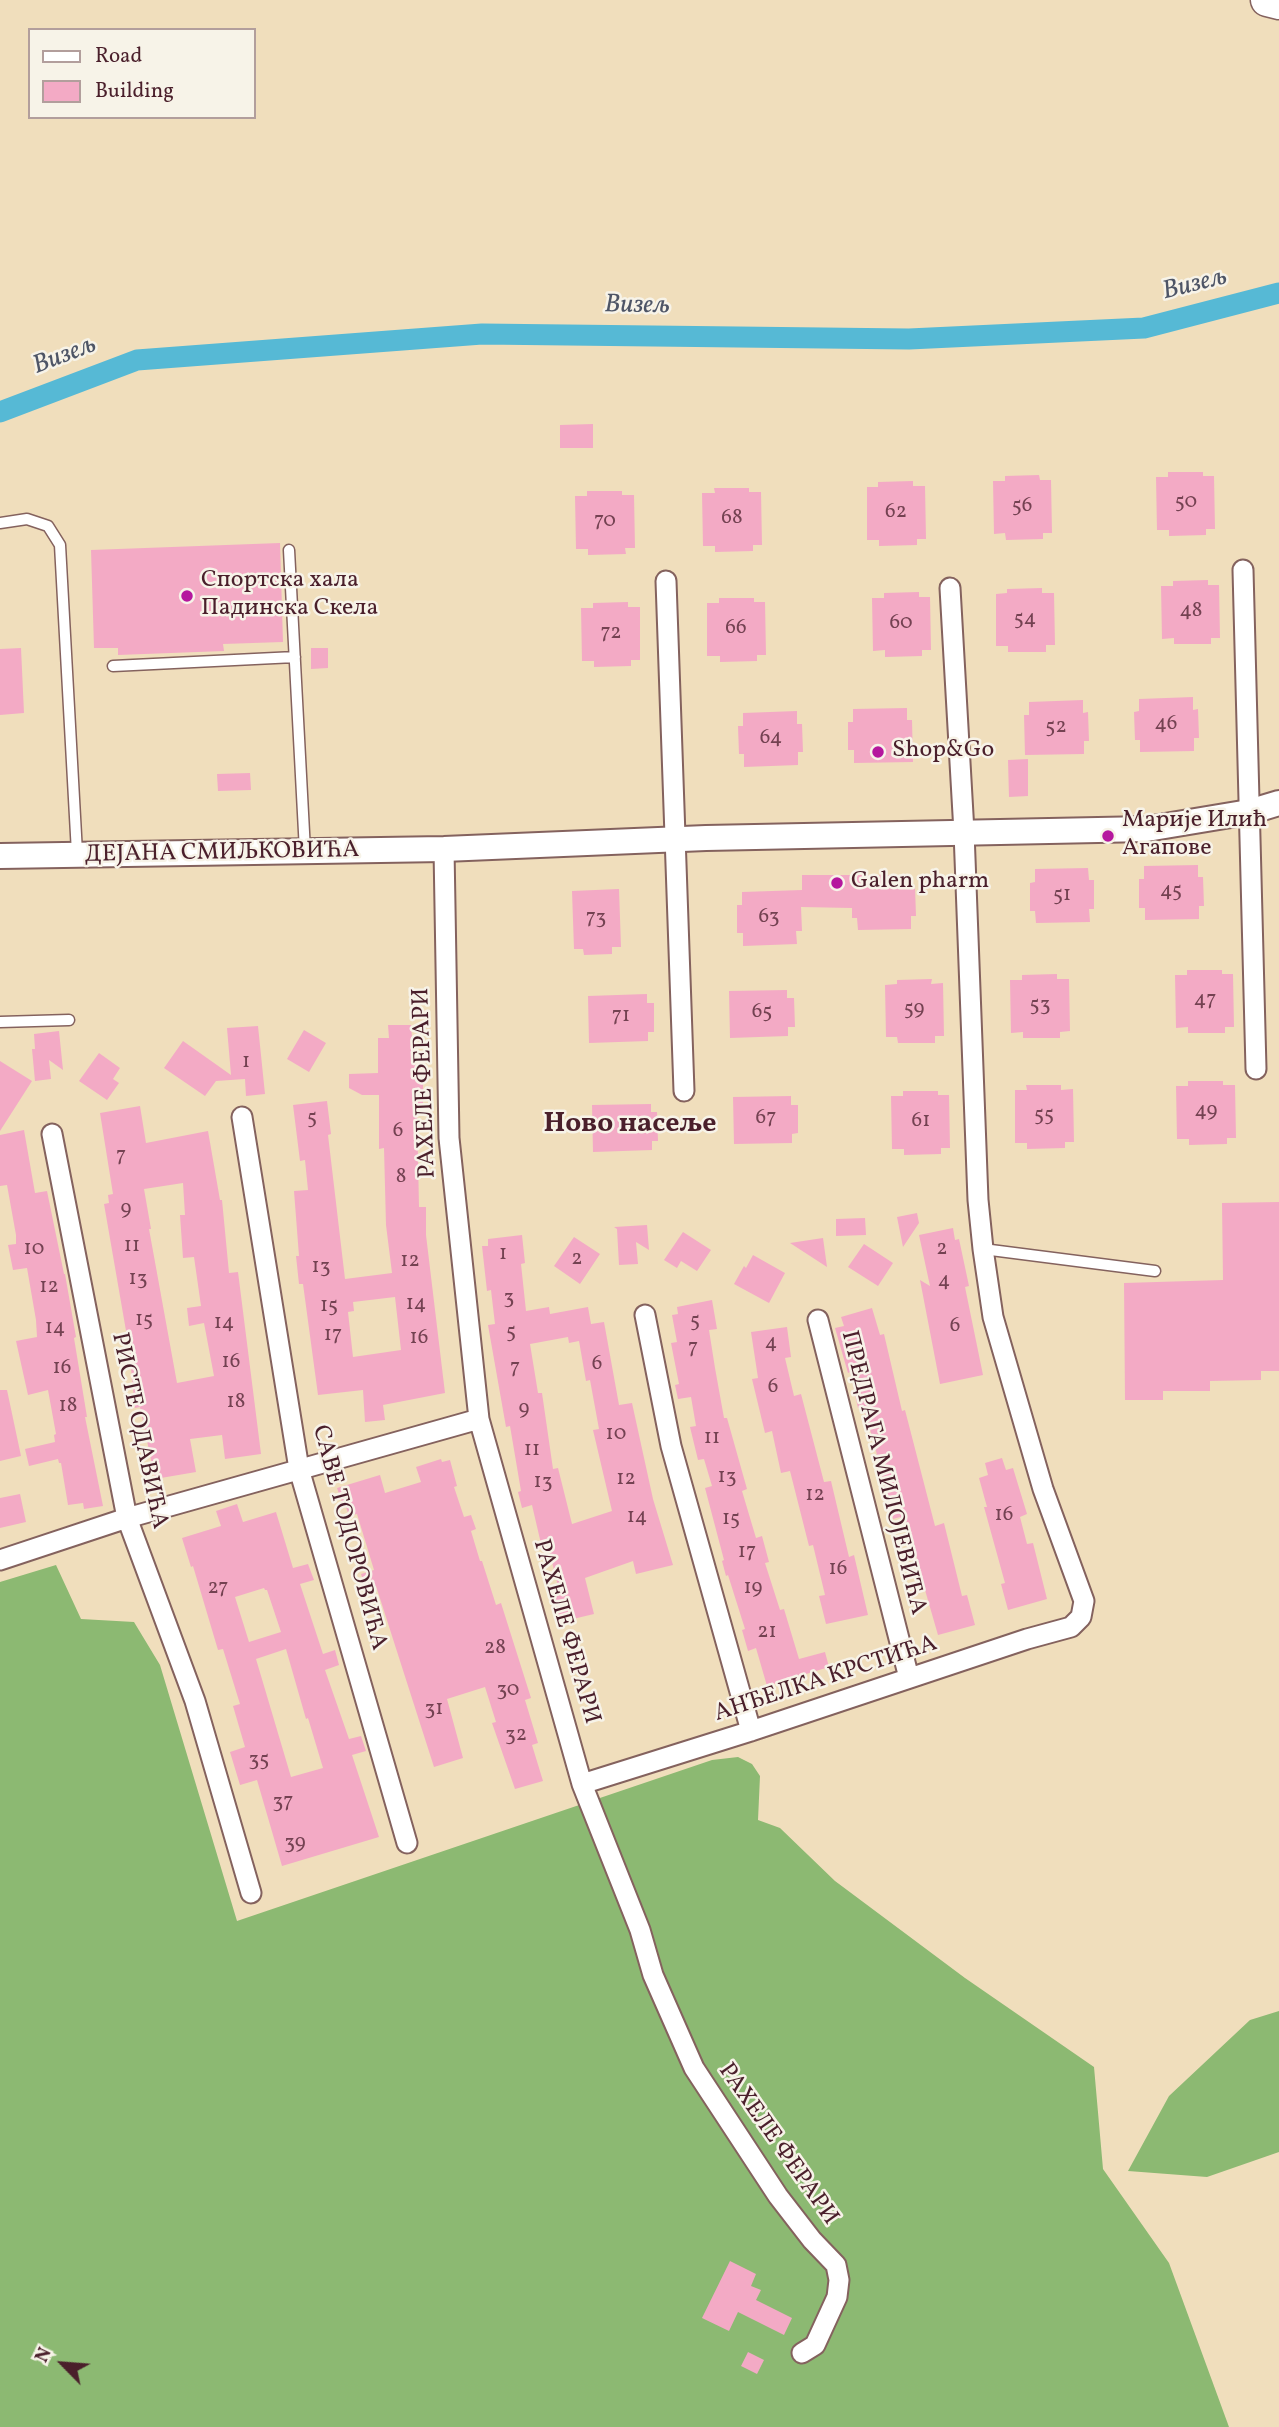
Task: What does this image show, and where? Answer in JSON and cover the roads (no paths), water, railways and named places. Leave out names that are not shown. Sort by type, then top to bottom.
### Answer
[{"type":"main road","points":[[1267,0],[1279,3]]},
{"type":"street","points":[[1243,570],[1256,1069]]},
{"type":"street","points":[[666,581],[684,1091]]},
{"type":"street","points":[[950,589],[964,832],[978,1200],[983,1249]]},
{"type":"street","name":"ДЕЈАНА СМИЉКОВИЋА","points":[[0,856],[77,857],[444,849],[675,839],[1147,829],[1249,812],[1279,803]]},
{"type":"street","name":"РАХЕЛЕ ФЕРАРИ","points":[[444,849],[449,1138],[479,1419],[583,1784],[640,1930],[653,1975],[694,2068],[778,2196],[812,2240],[836,2265],[839,2280],[837,2297],[816,2345],[802,2353]]},
{"type":"street","name":"САВЕ ТОДОРОВИЋА","points":[[242,1117],[299,1469],[407,1843]]},
{"type":"street","name":"РИСТЕ ОДАВИЋА","points":[[52,1134],[127,1518],[195,1700],[251,1893]]},
{"type":"street","name":"АНЂЕЛКА КРСТИЋА","points":[[583,1784],[1071,1627],[1081,1617],[1084,1601],[1043,1489],[993,1317],[983,1249]]},
{"type":"street","points":[[645,1315],[671,1446],[751,1731]]},
{"type":"street","name":"ПРЕДРАГА МИЛОЈЕВИЋА","points":[[818,1320],[909,1678]]},
{"type":"street","points":[[0,1560],[127,1518],[479,1419]]},
{"type":"lane","points":[[0,523],[27,519],[48,526],[60,545],[77,857]]},
{"type":"lane","points":[[289,550],[305,852]]},
{"type":"lane","points":[[113,666],[295,657]]},
{"type":"lane","points":[[0,1022],[69,1020]]},
{"type":"lane","points":[[983,1249],[1155,1271]]},
{"type":"waterway","name":"Визељ","points":[[0,412],[137,360],[482,334],[909,339],[1144,328],[1279,293]]},
{"type":"place","name":"Спортска хала Падинска Скела","points":[[187,596]]},
{"type":"place","name":"Shop&Go","points":[[878,752]]},
{"type":"place","name":"Марије Илић Агапове","points":[[1108,836]]},
{"type":"place","name":"Galen pharm","points":[[837,883]]},
{"type":"district","name":"Ново насеље","points":[[630,1126]]}]
